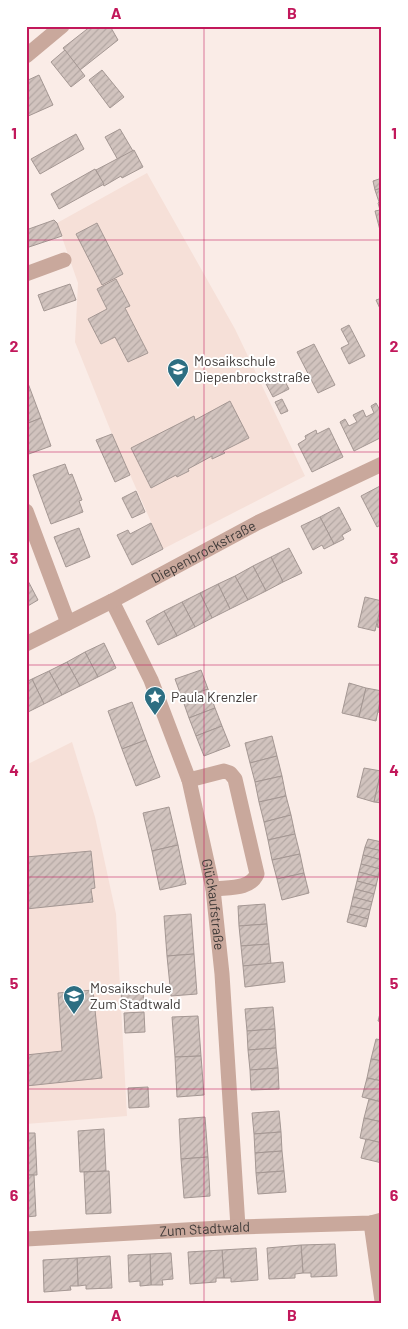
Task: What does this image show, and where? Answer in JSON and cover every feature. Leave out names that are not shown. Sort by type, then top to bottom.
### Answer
[{"type":"street","points":[[26,56],[62,26]]},
{"type":"street","points":[[26,274],[64,260]]},
{"type":"street","name":"Diepenbrockstraße","points":[[26,644],[112,601],[257,523],[382,464]]},
{"type":"street","points":[[27,515],[68,623]]},
{"type":"street","name":"Glückaufstraße","points":[[112,601],[151,680],[189,780],[213,889],[222,974],[238,1227]]},
{"type":"street","points":[[189,780],[224,771],[230,773],[235,779],[256,874],[250,884],[213,889]]},
{"type":"street","points":[[376,1222],[382,1301]]},
{"type":"street","name":"Zum Stadtwald","points":[[26,1239],[238,1227],[376,1222]]},
{"type":"shaded area","name":"Mosaikschule Diepenbrockstraße","points":[[147,173],[235,329],[305,476],[163,549],[112,434],[75,342],[78,283],[57,223]]},
{"type":"shaded area","name":"Mosaikschule Zum Stadtwald","points":[[72,742],[95,817],[116,914],[127,1116],[26,1124],[26,765]]},
{"type":"building","points":[[91,26],[110,26],[118,40],[80,70],[63,48]]},
{"type":"building","points":[[65,50],[85,76],[71,87],[51,62]]},
{"type":"building","points":[[102,70],[124,97],[110,108],[89,80]]},
{"type":"building","points":[[39,75],[53,105],[26,117],[26,81]]},
{"type":"building","points":[[120,129],[133,151],[118,160],[105,137]]},
{"type":"building","points":[[76,134],[84,149],[40,174],[31,159]]},
{"type":"building","points":[[134,150],[143,167],[122,178],[121,176],[104,186],[96,170]]},
{"type":"building","points":[[95,169],[104,184],[59,209],[51,194]]},
{"type":"building","points":[[382,178],[382,188],[375,190],[373,181]]},
{"type":"building","points":[[382,188],[382,202],[379,202],[375,190]]},
{"type":"building","points":[[379,202],[382,202],[382,238],[375,211],[380,210]]},
{"type":"building","points":[[54,220],[62,236],[26,248],[26,230]]},
{"type":"building","points":[[97,223],[123,274],[102,285],[76,234]]},
{"type":"building","points":[[116,279],[130,306],[125,308],[148,353],[128,362],[115,337],[101,344],[88,319],[107,309],[97,289]]},
{"type":"building","points":[[70,284],[76,300],[44,311],[38,295]]},
{"type":"building","points":[[382,298],[382,313],[376,300]]},
{"type":"building","points":[[349,325],[365,356],[349,364],[341,348],[349,344],[341,329]]},
{"type":"building","points":[[314,344],[335,385],[318,393],[297,352]]},
{"type":"building","points":[[280,372],[289,389],[273,397],[264,380]]},
{"type":"building","points":[[26,378],[41,418],[26,424]]},
{"type":"building","points":[[282,399],[288,411],[281,414],[275,402]]},
{"type":"building","points":[[230,401],[249,438],[223,451],[225,453],[212,459],[212,456],[188,469],[189,471],[177,477],[176,475],[151,488],[131,448],[194,416],[195,420]]},
{"type":"building","points":[[376,403],[382,414],[382,437],[354,451],[340,422],[345,419],[349,426],[357,422],[353,415],[363,410],[366,417],[374,413],[371,406]]},
{"type":"building","points":[[41,418],[51,446],[26,455],[26,424]]},
{"type":"building","points":[[329,428],[343,457],[312,472],[298,444],[306,439],[305,436],[316,430],[317,434]]},
{"type":"building","points":[[112,434],[130,475],[115,482],[96,440]]},
{"type":"building","points":[[65,464],[69,475],[72,474],[82,500],[79,501],[83,512],[51,524],[33,475]]},
{"type":"building","points":[[382,485],[382,524],[377,527],[361,496]]},
{"type":"building","points":[[136,491],[145,512],[132,518],[122,498]]},
{"type":"building","points":[[339,507],[351,530],[342,535],[344,539],[334,544],[320,517]]},
{"type":"building","points":[[320,517],[334,544],[324,549],[322,545],[313,550],[301,526]]},
{"type":"building","points":[[151,523],[163,549],[132,565],[117,535],[128,530],[130,534]]},
{"type":"building","points":[[79,528],[90,557],[66,567],[54,537]]},
{"type":"building","points":[[289,548],[302,573],[283,582],[271,557]]},
{"type":"building","points":[[271,557],[283,582],[266,591],[253,566]]},
{"type":"building","points":[[253,566],[266,591],[248,600],[235,576]]},
{"type":"building","points":[[235,576],[248,600],[230,609],[218,584]]},
{"type":"building","points":[[26,577],[38,600],[26,607]]},
{"type":"building","points":[[218,584],[230,609],[212,618],[200,593]]},
{"type":"building","points":[[200,593],[212,618],[195,627],[182,602]]},
{"type":"building","points":[[365,597],[382,601],[375,631],[358,627]]},
{"type":"building","points":[[182,602],[195,627],[177,636],[164,611]]},
{"type":"building","points":[[382,604],[382,628],[377,627]]},
{"type":"building","points":[[164,611],[177,636],[158,645],[146,621]]},
{"type":"building","points":[[104,643],[116,668],[98,677],[85,652]]},
{"type":"building","points":[[85,652],[98,677],[80,686],[67,662]]},
{"type":"building","points":[[67,662],[80,686],[62,695],[49,671]]},
{"type":"building","points":[[201,670],[208,689],[182,698],[175,679]]},
{"type":"building","points":[[49,671],[62,695],[44,704],[32,679]]},
{"type":"building","points":[[32,679],[44,704],[26,713],[26,682]]},
{"type":"building","points":[[349,683],[366,688],[359,717],[342,713]]},
{"type":"building","points":[[366,688],[382,691],[376,721],[359,717]]},
{"type":"building","points":[[208,689],[215,708],[189,718],[182,698]]},
{"type":"building","points":[[382,697],[382,713],[378,712]]},
{"type":"building","points":[[132,702],[146,740],[122,749],[108,711]]},
{"type":"building","points":[[215,708],[222,726],[196,736],[189,718]]},
{"type":"building","points":[[222,726],[230,746],[204,756],[196,736]]},
{"type":"building","points":[[272,736],[277,756],[250,763],[245,743]]},
{"type":"building","points":[[146,740],[160,777],[136,786],[122,749]]},
{"type":"building","points":[[277,756],[282,776],[255,782],[250,763]]},
{"type":"building","points":[[364,768],[381,771],[374,802],[357,797]]},
{"type":"building","points":[[382,772],[382,803],[374,802]]},
{"type":"building","points":[[282,776],[286,796],[259,802],[255,782]]},
{"type":"building","points":[[286,796],[291,815],[264,822],[259,802]]},
{"type":"building","points":[[169,807],[178,845],[152,851],[143,813]]},
{"type":"building","points":[[291,815],[295,834],[268,840],[264,822]]},
{"type":"building","points":[[295,834],[300,854],[272,860],[268,840]]},
{"type":"building","points":[[368,839],[382,842],[382,851],[365,847]]},
{"type":"building","points":[[178,845],[186,884],[160,890],[152,851]]},
{"type":"building","points":[[365,847],[382,851],[382,860],[363,855]]},
{"type":"building","points":[[91,851],[95,888],[91,889],[93,902],[26,909],[26,857]]},
{"type":"building","points":[[300,854],[304,873],[277,879],[272,860]]},
{"type":"building","points":[[363,855],[382,860],[380,869],[361,864]]},
{"type":"building","points":[[361,864],[380,869],[378,877],[359,872]]},
{"type":"building","points":[[359,872],[378,877],[376,886],[357,881]]},
{"type":"building","points":[[304,873],[309,893],[282,900],[277,879]]},
{"type":"building","points":[[357,881],[376,886],[374,894],[355,889]]},
{"type":"building","points":[[355,889],[374,894],[372,902],[353,897]]},
{"type":"building","points":[[353,897],[372,902],[370,910],[351,906]]},
{"type":"building","points":[[265,904],[267,924],[239,926],[238,906]]},
{"type":"building","points":[[351,906],[370,910],[368,919],[349,914]]},
{"type":"building","points":[[191,914],[194,954],[167,956],[164,916]]},
{"type":"building","points":[[349,914],[368,919],[366,927],[347,922]]},
{"type":"building","points":[[267,924],[269,944],[241,946],[239,926]]},
{"type":"building","points":[[269,944],[271,964],[243,966],[241,946]]},
{"type":"building","points":[[194,954],[197,994],[171,996],[167,956]]},
{"type":"building","points":[[283,962],[285,982],[245,987],[243,966]]},
{"type":"building","points":[[143,989],[144,1007],[122,1008],[121,990]]},
{"type":"building","points":[[93,990],[102,1078],[26,1086],[26,1055],[62,1051],[58,993]]},
{"type":"building","points":[[382,1006],[382,1022],[378,1021]]},
{"type":"building","points":[[273,1007],[275,1029],[247,1031],[245,1009]]},
{"type":"building","points":[[144,1012],[145,1032],[125,1033],[124,1013]]},
{"type":"building","points":[[198,1016],[201,1056],[175,1057],[172,1017]]},
{"type":"building","points":[[275,1029],[276,1048],[248,1050],[247,1031]]},
{"type":"building","points":[[376,1039],[382,1040],[382,1061],[371,1059]]},
{"type":"building","points":[[276,1048],[278,1068],[250,1070],[248,1050]]},
{"type":"building","points":[[201,1056],[204,1095],[177,1097],[175,1057]]},
{"type":"building","points":[[371,1059],[382,1061],[382,1081],[367,1078]]},
{"type":"building","points":[[278,1068],[279,1089],[251,1090],[250,1070]]},
{"type":"building","points":[[367,1078],[382,1081],[382,1102],[362,1097]]},
{"type":"building","points":[[148,1087],[149,1107],[129,1108],[128,1088]]},
{"type":"building","points":[[369,1099],[382,1102],[382,1122],[364,1118]]},
{"type":"building","points":[[279,1111],[281,1132],[254,1134],[252,1113]]},
{"type":"building","points":[[205,1117],[208,1157],[181,1159],[179,1119]]},
{"type":"building","points":[[364,1118],[382,1122],[382,1143],[360,1138]]},
{"type":"building","points":[[104,1129],[106,1171],[80,1172],[78,1131]]},
{"type":"building","points":[[281,1132],[282,1151],[255,1153],[254,1134]]},
{"type":"building","points":[[26,1133],[35,1133],[37,1175],[26,1175]]},
{"type":"building","points":[[366,1139],[382,1143],[382,1163],[361,1158]]},
{"type":"building","points":[[282,1151],[284,1171],[256,1173],[255,1153]]},
{"type":"building","points":[[208,1157],[210,1196],[184,1198],[181,1159]]},
{"type":"building","points":[[109,1171],[111,1213],[86,1214],[84,1172]]},
{"type":"building","points":[[284,1171],[286,1192],[258,1194],[256,1173]]},
{"type":"building","points":[[26,1175],[34,1175],[36,1216],[26,1217]]},
{"type":"building","points":[[335,1244],[337,1276],[311,1277],[311,1273],[303,1273],[301,1245]]},
{"type":"building","points":[[301,1245],[303,1273],[295,1274],[295,1278],[269,1279],[267,1248]]},
{"type":"building","points":[[256,1248],[258,1280],[231,1282],[231,1278],[224,1278],[222,1250]]},
{"type":"building","points":[[222,1250],[224,1278],[216,1278],[216,1282],[190,1284],[188,1252]]},
{"type":"building","points":[[171,1253],[173,1279],[162,1280],[163,1285],[151,1285],[150,1254]]},
{"type":"building","points":[[150,1254],[151,1285],[140,1286],[140,1281],[129,1282],[128,1255]]},
{"type":"building","points":[[110,1256],[112,1288],[86,1289],[86,1285],[78,1286],[77,1258]]},
{"type":"building","points":[[77,1258],[78,1286],[70,1286],[71,1290],[44,1292],[43,1260]]},
{"type":"place","name":"Mosaikschule Diepenbrockstraße","points":[[178,388]]},
{"type":"place","name":"Paula Krenzler","points":[[155,716]]},
{"type":"place","name":"Mosaikschule Zum Stadtwald","points":[[74,1015]]}]
